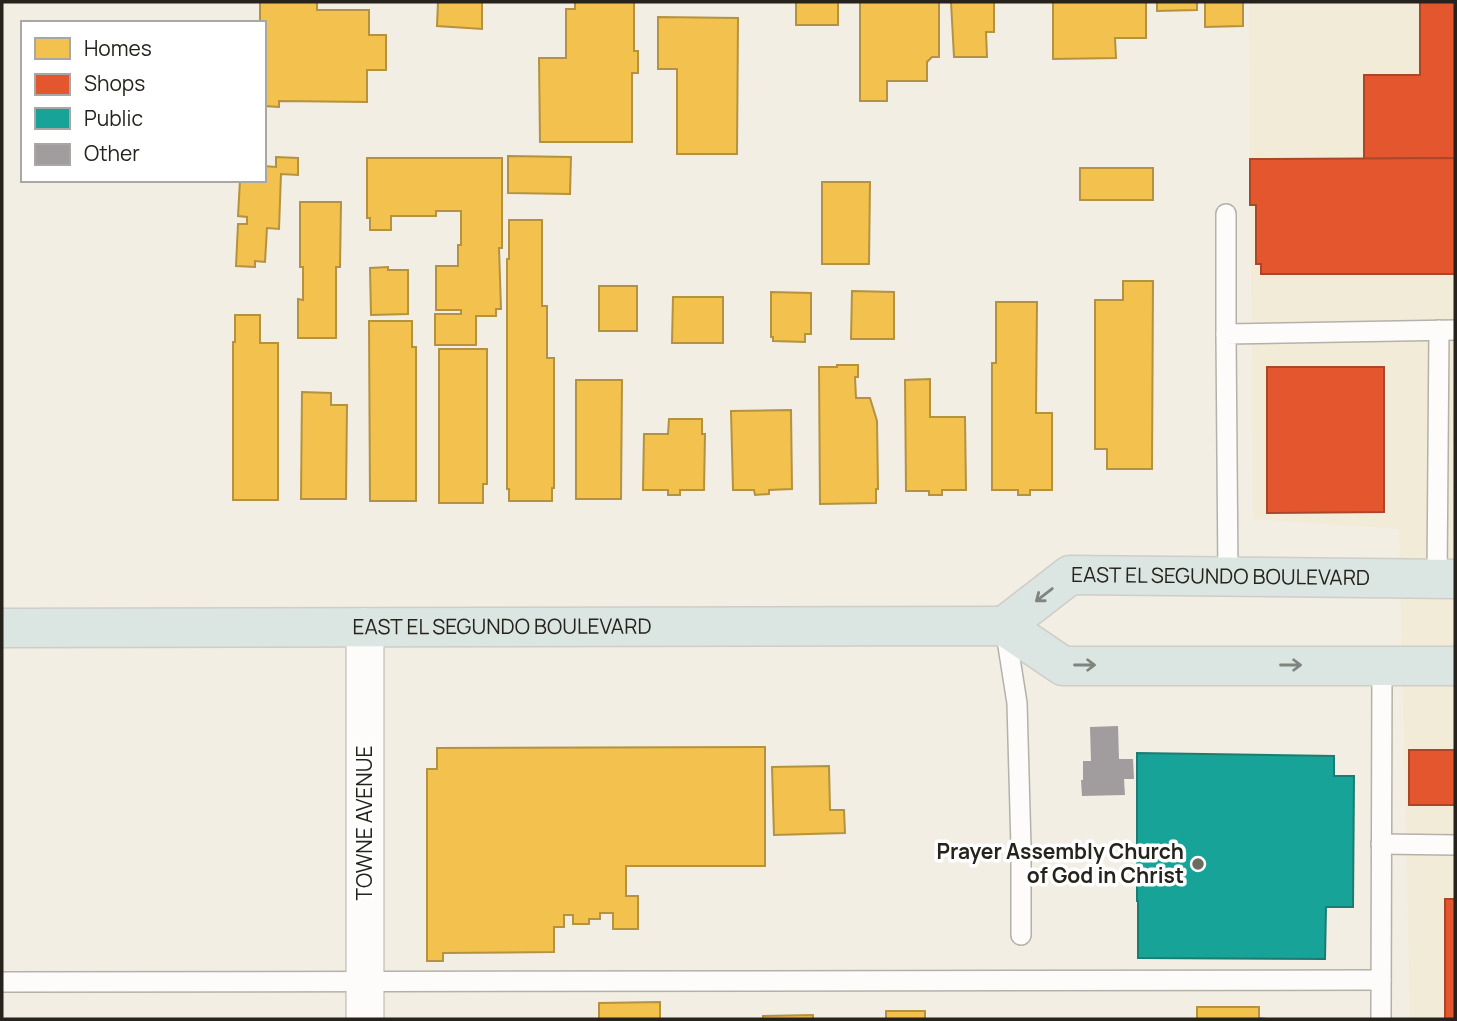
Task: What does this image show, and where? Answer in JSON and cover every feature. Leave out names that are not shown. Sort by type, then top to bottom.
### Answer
[{"type":"main road","name":"EAST EL SEGUNDO BOULEVARD","points":[[2,628],[1004,626],[1070,575],[1446,578]]},
{"type":"main road","points":[[1004,626],[1063,666],[1455,666]]},
{"type":"street","name":"TOWNE AVENUE","points":[[365,627],[365,1019]]},
{"type":"lane","points":[[1226,214],[1228,577]]},
{"type":"lane","points":[[1226,334],[1447,330],[1446,578]]},
{"type":"lane","points":[[1004,626],[1017,703],[1021,935]]},
{"type":"lane","points":[[1381,1019],[1382,665]]},
{"type":"lane","points":[[1381,844],[1455,845]]},
{"type":"lane","points":[[2,982],[1381,980]]},
{"type":"shaded area","points":[[1249,2],[1455,2],[1455,1019],[1410,1019],[1399,529],[1253,519]]},
{"type":"building: Homes","points":[[260,2],[317,2],[317,10],[369,10],[369,35],[386,35],[386,70],[367,70],[367,102],[279,101],[279,107],[266,106],[266,21],[260,21]]},
{"type":"building: Homes","points":[[438,2],[482,2],[482,29],[437,26]]},
{"type":"building: Homes","points":[[575,2],[634,2],[634,51],[638,51],[638,73],[632,73],[632,142],[540,142],[539,58],[566,58],[566,9],[575,9]]},
{"type":"building: Homes","points":[[796,2],[838,2],[838,25],[796,25]]},
{"type":"building: Homes","points":[[860,2],[939,2],[939,57],[932,57],[927,62],[927,81],[887,81],[887,101],[860,101]]},
{"type":"building: Homes","points":[[951,2],[994,2],[994,32],[986,32],[987,57],[954,57]]},
{"type":"building: Homes","points":[[1053,2],[1146,2],[1146,38],[1115,38],[1116,58],[1053,59]]},
{"type":"building: Homes","points":[[1157,2],[1197,2],[1197,10],[1157,11]]},
{"type":"building: Homes","points":[[1205,2],[1243,2],[1243,26],[1205,27]]},
{"type":"building: Homes","points":[[658,17],[738,18],[737,154],[677,154],[677,69],[658,69]]},
{"type":"building: Homes","points":[[508,156],[571,157],[570,194],[508,193]]},
{"type":"building: Homes","points":[[276,157],[298,158],[298,175],[281,174],[279,229],[267,228],[265,262],[255,261],[255,267],[236,266],[238,224],[247,224],[247,217],[238,216],[240,182],[266,182],[266,166],[276,167]]},
{"type":"building: Homes","points":[[367,158],[502,158],[502,248],[499,248],[501,309],[496,309],[496,316],[476,316],[476,345],[435,345],[435,314],[461,314],[461,310],[436,310],[436,266],[458,266],[461,211],[436,211],[436,216],[391,216],[391,230],[370,230],[370,218],[367,218]]},
{"type":"building: Homes","points":[[1080,168],[1153,168],[1153,200],[1080,200]]},
{"type":"building: Homes","points":[[822,182],[870,182],[869,264],[822,264]]},
{"type":"building: Homes","points":[[300,202],[341,202],[340,267],[336,267],[336,338],[298,338],[298,299],[303,300]]},
{"type":"building: Homes","points":[[509,220],[542,220],[542,306],[547,306],[547,358],[554,358],[552,501],[509,501],[507,489]]},
{"type":"building: Homes","points":[[388,267],[388,270],[408,270],[408,314],[371,315],[370,268]]},
{"type":"building: Homes","points":[[1123,281],[1153,281],[1152,469],[1107,469],[1107,449],[1095,449],[1095,300],[1123,300]]},
{"type":"building: Homes","points":[[599,286],[637,286],[637,331],[599,331]]},
{"type":"building: Homes","points":[[852,291],[894,292],[894,339],[851,339]]},
{"type":"building: Homes","points":[[771,292],[811,293],[811,334],[805,334],[805,342],[773,341]]},
{"type":"building: Homes","points":[[673,297],[723,297],[723,343],[672,343]]},
{"type":"building: Homes","points":[[996,302],[1037,302],[1036,413],[1052,413],[1052,490],[1030,490],[1030,495],[1018,495],[1018,490],[992,490],[992,363],[996,363]]},
{"type":"building: Homes","points":[[235,315],[260,315],[260,343],[278,343],[278,500],[233,500]]},
{"type":"building: Homes","points":[[369,321],[412,321],[412,347],[416,347],[416,501],[370,501]]},
{"type":"building: Homes","points":[[439,349],[487,349],[487,484],[483,484],[483,503],[439,503]]},
{"type":"building: Homes","points":[[858,365],[858,377],[855,377],[856,398],[870,398],[877,421],[876,503],[820,504],[819,367]]},
{"type":"building: Homes","points":[[930,379],[930,417],[965,417],[966,490],[942,490],[942,495],[929,495],[929,491],[906,491],[905,380]]},
{"type":"building: Homes","points":[[576,380],[622,380],[621,499],[576,499]]},
{"type":"building: Homes","points":[[302,392],[331,393],[331,405],[347,405],[346,499],[301,499]]},
{"type":"building: Homes","points":[[791,410],[792,489],[769,490],[769,494],[755,495],[754,490],[733,490],[731,411]]},
{"type":"building: Homes","points":[[669,419],[702,419],[702,434],[705,434],[704,490],[680,490],[680,495],[668,495],[668,490],[643,490],[644,434],[668,434]]},
{"type":"building: Homes","points":[[765,747],[765,866],[626,866],[626,896],[638,896],[638,929],[613,929],[613,913],[600,913],[600,919],[589,919],[589,924],[573,924],[573,915],[564,915],[564,927],[554,927],[554,952],[443,953],[443,961],[427,961],[427,769],[437,769],[437,748]]},
{"type":"building: Homes","points":[[829,766],[830,810],[844,810],[845,833],[774,835],[772,767]]},
{"type":"building: Homes","points":[[660,1002],[660,1019],[599,1019],[599,1003]]},
{"type":"building: Homes","points":[[1197,1007],[1259,1007],[1259,1018],[1267,1019],[1197,1019]]},
{"type":"building: Homes","points":[[886,1011],[925,1011],[925,1019],[886,1019]]},
{"type":"building: Homes","points":[[813,1015],[813,1019],[763,1019],[763,1016]]},
{"type":"building: Shops","points":[[1420,2],[1455,2],[1455,158],[1364,159],[1364,75],[1420,75]]},
{"type":"building: Shops","points":[[1455,158],[1455,274],[1261,274],[1261,264],[1256,264],[1256,205],[1250,205],[1250,159]]},
{"type":"building: Shops","points":[[1267,367],[1384,367],[1384,512],[1267,513]]},
{"type":"building: Shops","points":[[1409,750],[1455,750],[1455,805],[1409,805]]},
{"type":"building: Shops","points":[[1445,899],[1455,899],[1455,1019],[1445,1019]]},
{"type":"building: Public","points":[[1137,753],[1334,756],[1334,776],[1354,776],[1353,907],[1326,907],[1325,959],[1138,958]]},
{"type":"building: Other","points":[[1118,726],[1119,759],[1133,759],[1134,779],[1124,779],[1125,795],[1082,796],[1083,761],[1091,761],[1090,727]]},
{"type":"place","name":"Prayer Assembly Church of God in Christ","points":[[1198,864]]}]
